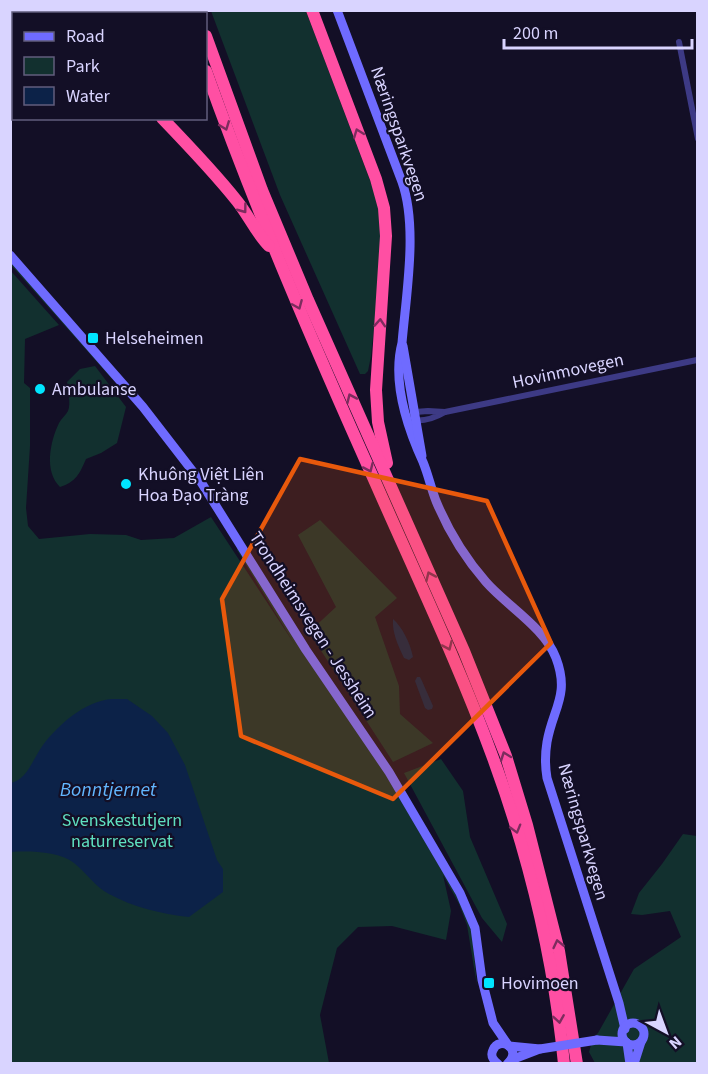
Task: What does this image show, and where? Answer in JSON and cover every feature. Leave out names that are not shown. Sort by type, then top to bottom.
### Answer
[{"type":"highway","points":[[312,10],[376,179],[384,208],[386,236],[377,365],[377,412],[384,455],[399,505]]},
{"type":"highway","points":[[207,39],[238,128],[308,300],[464,651],[506,756],[527,825],[559,951],[577,1064]]},
{"type":"highway","points":[[207,74],[276,254],[453,658],[494,760],[516,828],[548,952],[564,1064]]},
{"type":"highway","points":[[164,120],[230,193],[276,254]]},
{"type":"main road","name":"Næringsparkvegen","points":[[337,10],[406,192],[410,227],[402,343],[399,356],[400,382],[413,418],[417,452],[423,462],[441,512],[464,554],[498,595],[546,640],[556,658],[561,673],[562,689],[547,740],[545,761],[547,778],[619,1003],[624,1029]]},
{"type":"main road","name":"Trondheimsvegen - Jessheim","points":[[10,255],[143,407],[201,482],[306,650],[389,772],[469,911],[475,928],[482,980],[493,1023],[493,1058]]},
{"type":"main road","name":"Næringsparkvegen","points":[[619,1003],[636,1024]]},
{"type":"main road","name":"Trondheimsvegen - Jessheim","points":[[493,1023],[508,1045]]},
{"type":"main road","points":[[597,1040],[636,1024],[643,1030],[644,1036],[632,1064]]},
{"type":"main road","points":[[624,1029],[623,1036],[632,1064]]},
{"type":"main road","points":[[509,1062],[540,1049],[597,1040],[626,1042],[634,1045],[641,1042]]},
{"type":"main road","points":[[493,1058],[501,1043],[540,1049]]},
{"type":"main road","points":[[508,1045],[513,1051],[509,1062]]},
{"type":"street","points":[[679,42],[698,139]]},
{"type":"street","name":"Hovinmovegen","points":[[413,418],[438,416],[445,412],[698,360]]},
{"type":"highlighted area","points":[[300,459],[487,501],[551,643],[393,799],[241,736],[222,599]]},
{"type":"green space","points":[[211,11],[306,11],[377,199],[381,238],[380,277],[371,356],[368,371],[365,374],[360,374],[280,195]]},
{"type":"green space","points":[[10,261],[112,377],[112,379],[11,265]]},
{"type":"green space","name":"Svenskestutjern naturreservat","points":[[10,270],[59,325],[25,339],[24,383],[30,388],[30,446],[26,508],[28,526],[39,539],[90,534],[126,535],[141,540],[174,538],[211,517],[295,645],[237,547],[369,746],[454,891],[472,933],[477,986],[467,925],[459,904],[443,875],[451,911],[446,940],[392,926],[358,927],[337,948],[320,1015],[329,1063],[11,1063]]},
{"type":"green space","points":[[95,366],[126,407],[117,443],[86,459],[77,476],[60,487],[52,473],[50,456],[59,423],[69,408],[67,382],[80,369]]},
{"type":"green space","points":[[320,520],[397,598],[375,617],[399,686],[400,714],[433,743],[393,762],[309,632],[336,607],[298,535]]},
{"type":"green space","points":[[441,759],[463,791],[470,837],[507,924],[502,942],[482,918],[404,773]]},
{"type":"green space","points":[[683,834],[697,836],[697,1063],[595,1063],[589,1052],[593,1038],[634,969],[681,937],[670,911],[642,915],[631,914],[639,893]]},
{"type":"water","points":[[393,619],[410,646],[413,657],[409,660],[404,658],[398,644],[393,629]]},
{"type":"water","points":[[417,677],[420,677],[422,681],[433,706],[432,709],[425,708],[415,681]]},
{"type":"water","name":"Bonntjernet","points":[[111,699],[127,699],[152,716],[168,733],[185,765],[217,860],[223,869],[223,892],[189,917],[148,909],[118,899],[99,887],[74,863],[60,856],[35,852],[11,852],[11,783],[26,773],[43,745],[64,722],[91,704]]},
{"type":"place","name":"Helseheimen","points":[[93,338]]},
{"type":"place","name":"Ambulanse","points":[[40,389]]},
{"type":"place","name":"Khuông Việt Liên Hoa Đạo Tràng","points":[[126,484]]},
{"type":"place","name":"Hovimoen","points":[[489,983]]}]
